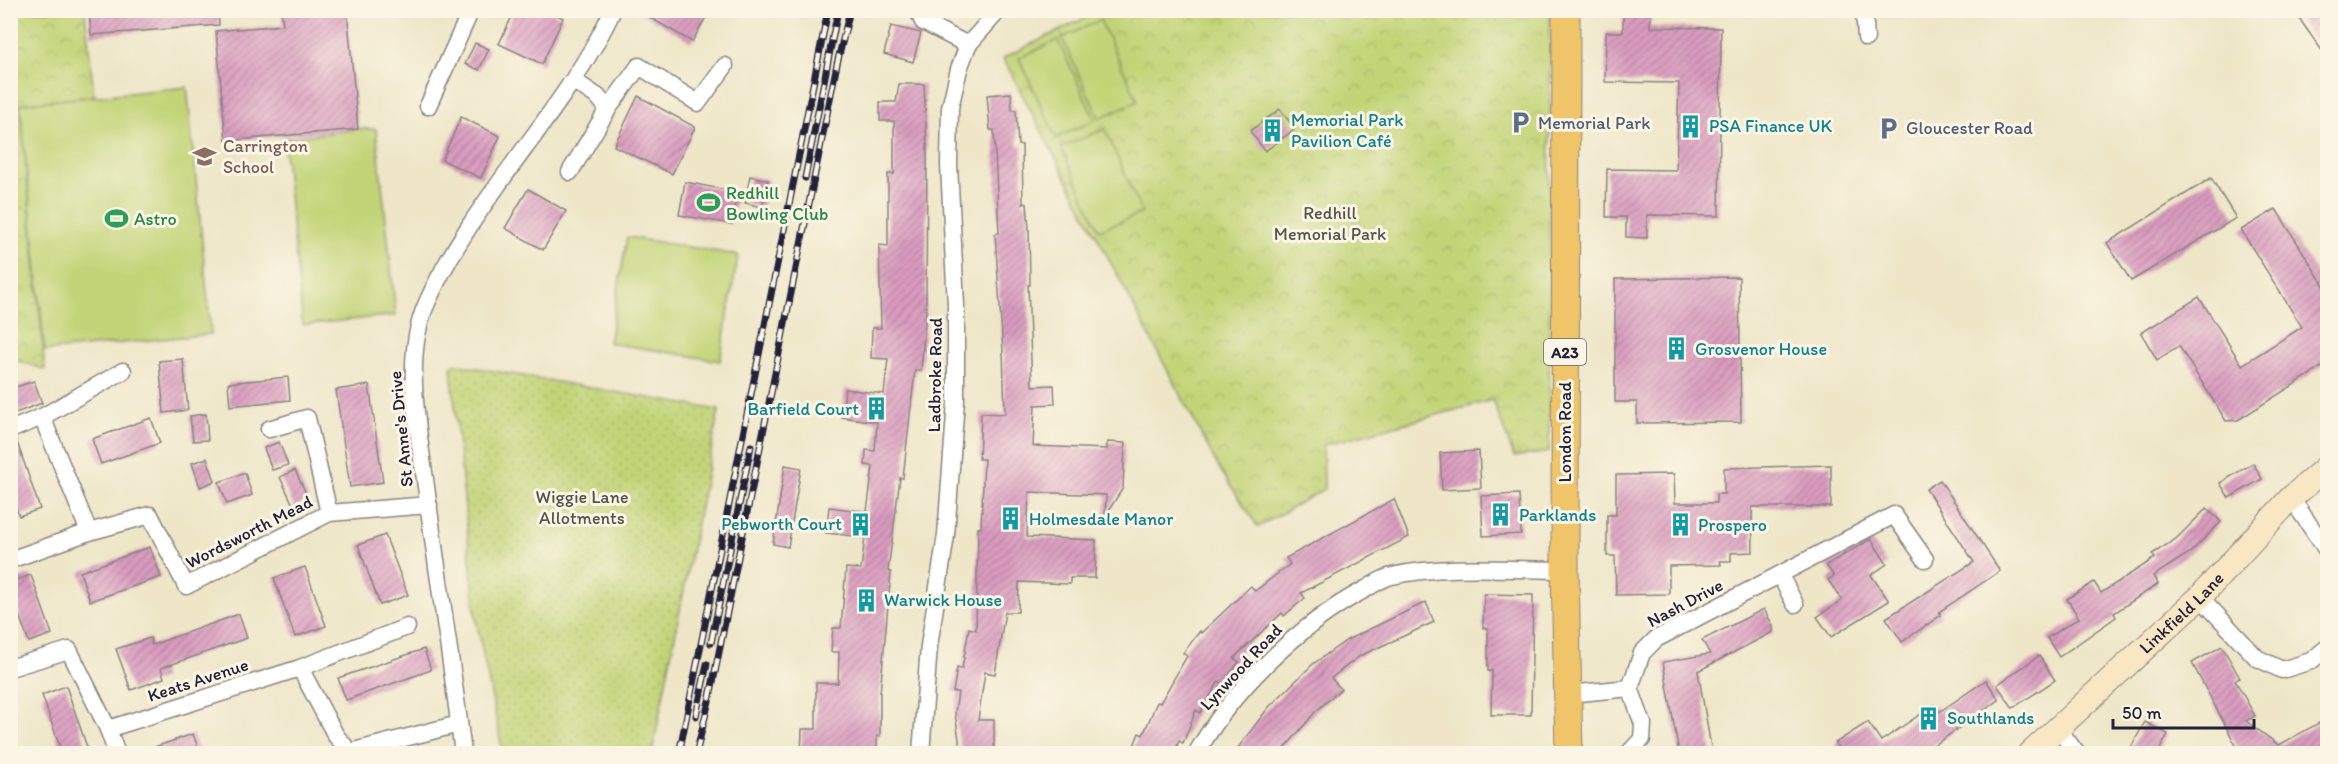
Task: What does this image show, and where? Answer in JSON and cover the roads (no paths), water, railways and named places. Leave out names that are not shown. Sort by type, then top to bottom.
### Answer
[{"type":"main road","name":"London Road","points":[[1566,10],[1565,570],[1570,751]]},
{"type":"street","points":[[428,106],[471,10]]},
{"type":"street","points":[[918,10],[923,22],[968,45]]},
{"type":"street","name":"Ladbroke Road","points":[[921,753],[927,663],[946,535],[956,401],[956,305],[949,165],[950,108],[959,69],[968,45],[999,10]]},
{"type":"street","points":[[1864,10],[1866,38]]},
{"type":"street","name":"St Anne's Drive","points":[[463,753],[429,505],[413,358],[425,307],[444,267],[478,213],[574,81],[612,11]]},
{"type":"street","points":[[570,171],[608,109],[639,66],[698,103],[725,66]]},
{"type":"street","points":[[574,81],[598,97],[608,109]]},
{"type":"street","points":[[10,430],[42,417],[123,371]]},
{"type":"street","points":[[42,417],[89,532]]},
{"type":"street","name":"Wordsworth Mead","points":[[269,429],[307,418],[328,513]]},
{"type":"street","name":"Linkfield Lane","points":[[2030,753],[2200,597],[2291,498],[2328,466]]},
{"type":"street","points":[[2291,498],[2328,552]]},
{"type":"street","name":"Wordsworth Mead","points":[[10,560],[89,532],[150,514],[186,586],[328,513],[429,505]]},
{"type":"street","name":"Nash Drive","points":[[1630,688],[1639,660],[1647,646],[1894,515],[1925,559]]},
{"type":"street","name":"Lynwood Road","points":[[1196,753],[1210,728],[1285,645],[1346,600],[1389,577],[1423,571],[1565,570]]},
{"type":"street","points":[[1780,575],[1795,604]]},
{"type":"street","points":[[2200,597],[2258,658],[2282,670],[2311,662],[2328,647]]},
{"type":"street","name":"Keats Avenue","points":[[108,729],[300,668],[407,627]]},
{"type":"street","points":[[10,668],[69,650],[108,729],[117,753]]},
{"type":"street","points":[[300,668],[336,736],[350,753],[459,724]]},
{"type":"street","points":[[1569,694],[1630,688],[1643,724],[1642,739],[1628,753]]},
{"type":"street","points":[[2057,727],[2077,753]]},
{"type":"railway","points":[[679,754],[828,10]]},
{"type":"railway","points":[[805,178],[838,10]]},
{"type":"railway","points":[[696,754],[710,697],[837,64],[850,10]]},
{"type":"railway","points":[[711,643],[751,446]]},
{"type":"railway","points":[[696,716],[707,664]]},
{"type":"place","name":"Memorial Park","points":[[1520,123]]},
{"type":"place","name":"PSA Finance UK","points":[[1691,126]]},
{"type":"place","name":"Gloucester Road","points":[[1888,128]]},
{"type":"place","name":"Memorial Park Pavilion Café","points":[[1273,130]]},
{"type":"place","name":"Carrington School","points":[[205,156]]},
{"type":"place","name":"Redhill Bowling Club","points":[[708,203]]},
{"type":"place","name":"Astro","points":[[116,219]]},
{"type":"place","name":"Grosvenor House","points":[[1677,349]]},
{"type":"place","name":"Barfield Court","points":[[877,409]]},
{"type":"place","name":"Parklands","points":[[1501,515]]},
{"type":"place","name":"Holmesdale Manor","points":[[1011,519]]},
{"type":"place","name":"Pebworth Court","points":[[860,524]]},
{"type":"place","name":"Prospero","points":[[1680,525]]},
{"type":"place","name":"Warwick House","points":[[866,600]]},
{"type":"place","name":"Southlands","points":[[1929,718]]},
{"type":"park label","name":"Redhill Memorial Park","points":[[1330,223]]},
{"type":"park label","name":"Wiggie Lane Allotments","points":[[582,507]]}]
